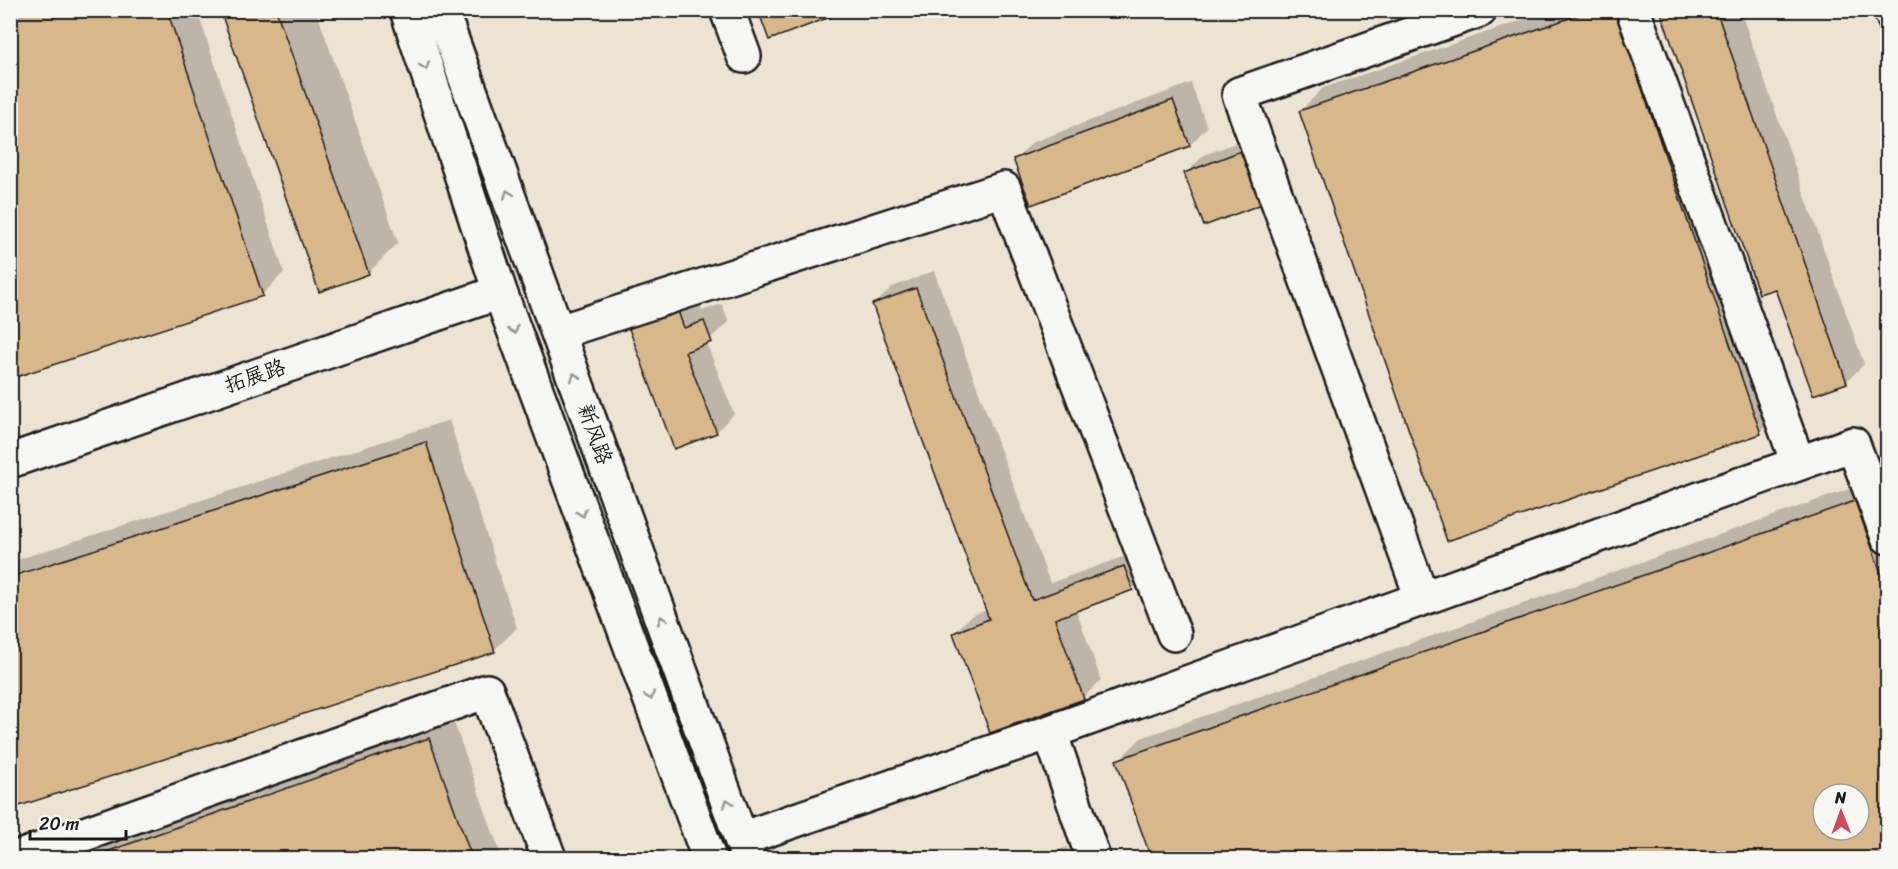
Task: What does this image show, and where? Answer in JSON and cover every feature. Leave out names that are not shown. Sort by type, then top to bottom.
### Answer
[{"type":"street","name":"新风路","points":[[407,10],[500,292],[709,858]]},
{"type":"street","name":"新风路","points":[[441,10],[745,849]]},
{"type":"street","points":[[727,10],[744,56]]},
{"type":"street","points":[[1422,598],[1239,94],[1480,10]]},
{"type":"street","points":[[1633,10],[1798,463]]},
{"type":"street","points":[[558,332],[1004,189],[1174,633]]},
{"type":"street","name":"拓展路","points":[[10,461],[500,292]]},
{"type":"street","points":[[745,849],[1050,732],[1853,444],[1887,537]]},
{"type":"street","points":[[17,858],[487,691],[549,858]]},
{"type":"street","points":[[1050,732],[1093,858]]},
{"type":"shaded area","points":[[10,11],[1887,11],[1887,858],[11,858]]},
{"type":"building","points":[[10,10],[167,10],[263,296],[10,379]]},
{"type":"building","points":[[220,10],[276,10],[369,274],[319,292]]},
{"type":"building","points":[[758,10],[849,10],[769,40]]},
{"type":"building","points":[[1593,10],[1615,10],[1761,434],[1447,541],[1299,111]]},
{"type":"building","points":[[1660,10],[1716,10],[1847,383],[1813,395],[1775,289],[1759,294]]},
{"type":"building","points":[[1173,100],[1190,146],[1031,205],[1013,159]]},
{"type":"building","points":[[1241,151],[1262,204],[1204,226],[1184,173]]},
{"type":"building","points":[[916,288],[1032,600],[1124,566],[1133,590],[1055,619],[1084,699],[990,733],[953,633],[989,619],[872,304]]},
{"type":"building","points":[[677,308],[684,328],[704,321],[712,342],[685,352],[717,433],[674,449],[628,326]]},
{"type":"building","points":[[426,442],[495,652],[10,809],[10,577]]},
{"type":"building","points":[[1855,501],[1888,592],[1888,858],[1151,858],[1116,760]]},
{"type":"building","points":[[429,738],[472,858],[89,858]]},
{"type":"railway","points":[[1874,10],[1888,44]]}]
